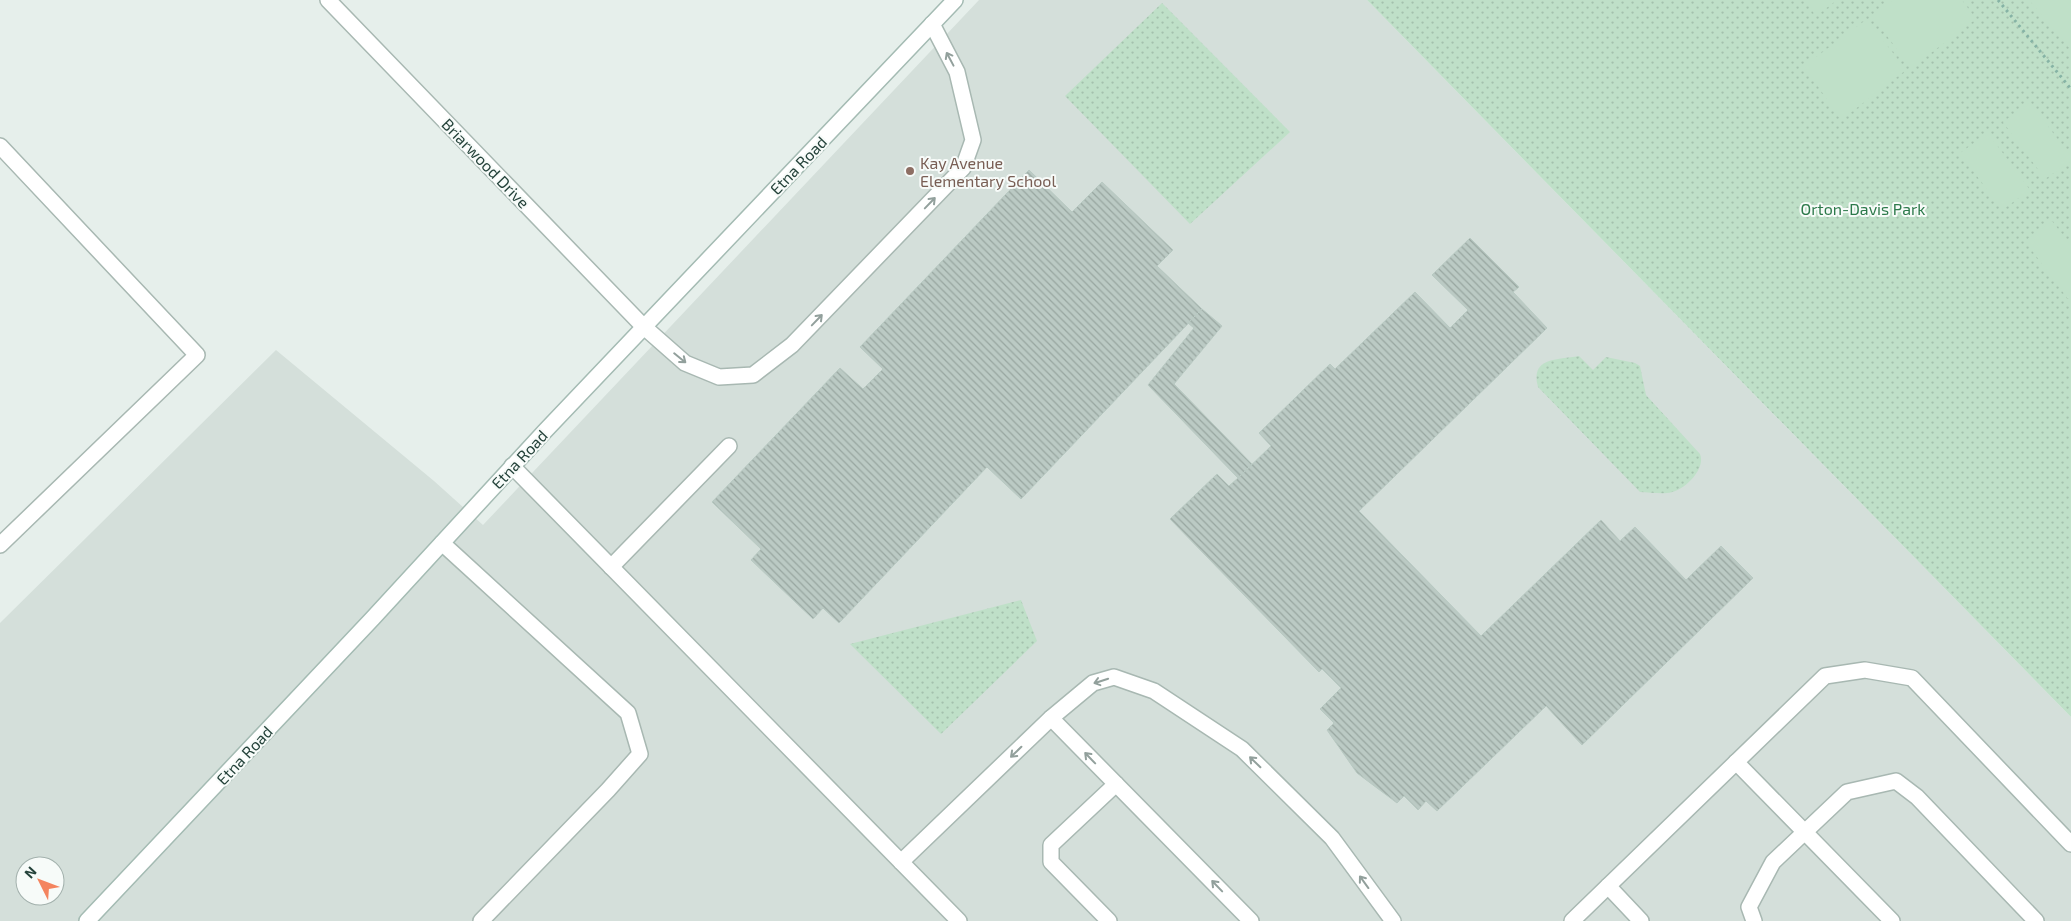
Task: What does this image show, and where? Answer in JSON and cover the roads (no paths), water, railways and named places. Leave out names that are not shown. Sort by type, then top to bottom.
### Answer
[{"type":"street","name":"Briarwood Drive","points":[[328,0],[643,326],[685,363],[719,377],[753,375],[792,345],[963,168],[973,140],[957,72],[932,24]]},
{"type":"street","name":"Etna Road","points":[[87,921],[643,326],[955,0]]},
{"type":"street","points":[[0,146],[197,355],[0,544]]},
{"type":"street","points":[[612,567],[729,446]]},
{"type":"street","points":[[512,466],[959,921]]},
{"type":"street","points":[[442,543],[628,714],[640,754],[608,790],[481,921]]},
{"type":"street","points":[[1572,921],[1825,676],[1865,670],[1912,678],[2071,844]]},
{"type":"street","points":[[901,862],[1051,718],[1093,683],[1114,677],[1154,691],[1242,749],[1332,838],[1393,921]]},
{"type":"street","points":[[1051,718],[1251,921]]},
{"type":"street","points":[[1736,762],[1892,921]]},
{"type":"street","points":[[1754,921],[1749,907],[1773,862],[1847,792],[1896,781],[1917,797],[2036,921]]},
{"type":"street","points":[[1109,921],[1051,862],[1051,845],[1116,784]]},
{"type":"street","points":[[1608,886],[1641,921]]},
{"type":"place","name":"Kay Avenue Elementary School","points":[[910,171]]},
{"type":"park label","name":"Orton-Davis Park","points":[[1863,208]]}]
